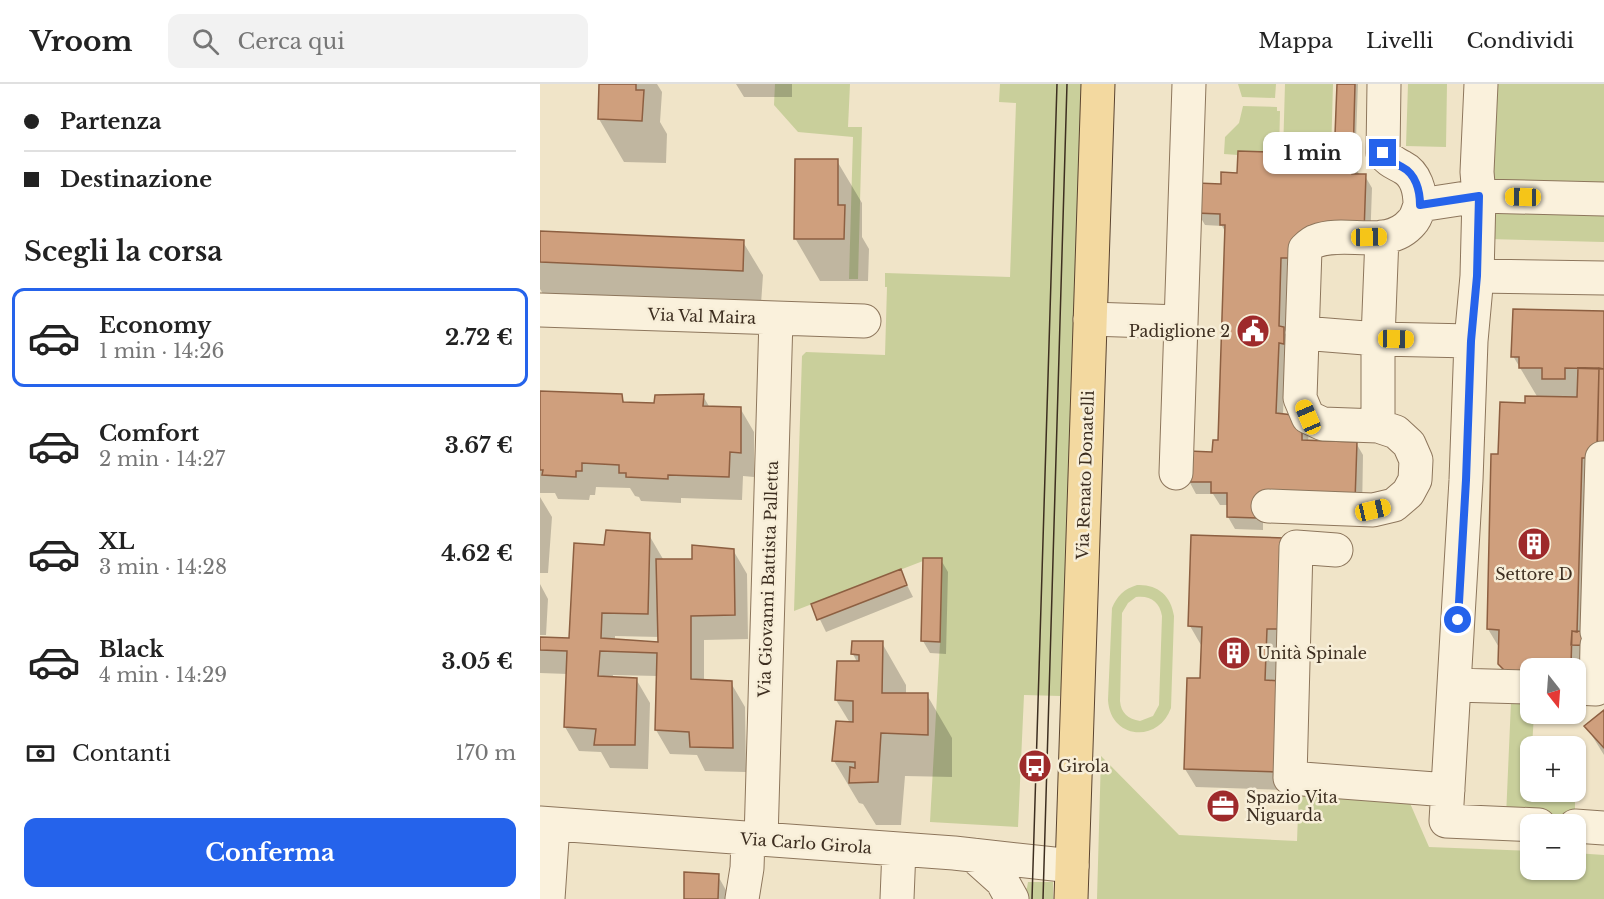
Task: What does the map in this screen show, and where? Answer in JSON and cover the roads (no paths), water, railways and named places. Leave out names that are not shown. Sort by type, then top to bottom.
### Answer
[{"type":"main road","name":"Via Renato Donatelli","points":[[1071,899],[1098,84]]},
{"type":"street","points":[[1176,473],[1189,84]]},
{"type":"street","points":[[1268,506],[1373,510],[1394,505],[1408,493],[1416,478],[1416,460],[1409,444],[1396,432],[1378,426],[1323,424],[1308,417],[1300,398],[1305,249],[1315,241],[1329,238],[1382,237],[1398,234],[1413,222],[1420,205],[1420,193],[1414,177],[1405,168],[1389,161],[1383,153],[1384,84]]},
{"type":"street","points":[[1481,84],[1477,172],[1479,196],[1477,276],[1471,341],[1466,480],[1446,821],[1520,824]]},
{"type":"street","points":[[1420,205],[1479,196],[1604,199]]},
{"type":"street","points":[[1378,426],[1378,339],[1382,237]]},
{"type":"street","points":[[1477,276],[1604,278]]},
{"type":"street","name":"Via Val Maira","points":[[540,310],[864,321]]},
{"type":"street","name":"Via Giovanni Battista Palletta","points":[[742,899],[754,840],[776,318]]},
{"type":"street","points":[[1090,319],[1181,322]]},
{"type":"street","points":[[1302,333],[1378,339],[1471,341]]},
{"type":"street","points":[[1586,689],[1596,689],[1602,459]]},
{"type":"street","points":[[1416,478],[1466,480]]},
{"type":"street","points":[[1336,550],[1296,547],[1290,778],[1448,790]]},
{"type":"street","points":[[1454,685],[1520,687]]},
{"type":"street","points":[[546,824],[548,899]]},
{"type":"street","name":"Via Carlo Girola","points":[[546,824],[899,849],[1071,866]]},
{"type":"street","points":[[1586,827],[1604,828]]},
{"type":"street","points":[[897,899],[899,849]]},
{"type":"street","points":[[973,855],[1002,881],[1012,899]]},
{"type":"tram line","points":[[1032,899],[1057,84]]},
{"type":"tram line","points":[[1043,899],[1067,84]]},
{"type":"place","name":"Padiglione 2","points":[[1253,331]]},
{"type":"place","name":"Settore D","points":[[1534,544]]},
{"type":"place","name":"Unità Spinale","points":[[1234,653]]},
{"type":"place","name":"Girola","points":[[1035,766]]},
{"type":"place","name":"Spazio Vita Niguarda","points":[[1223,806]]}]
